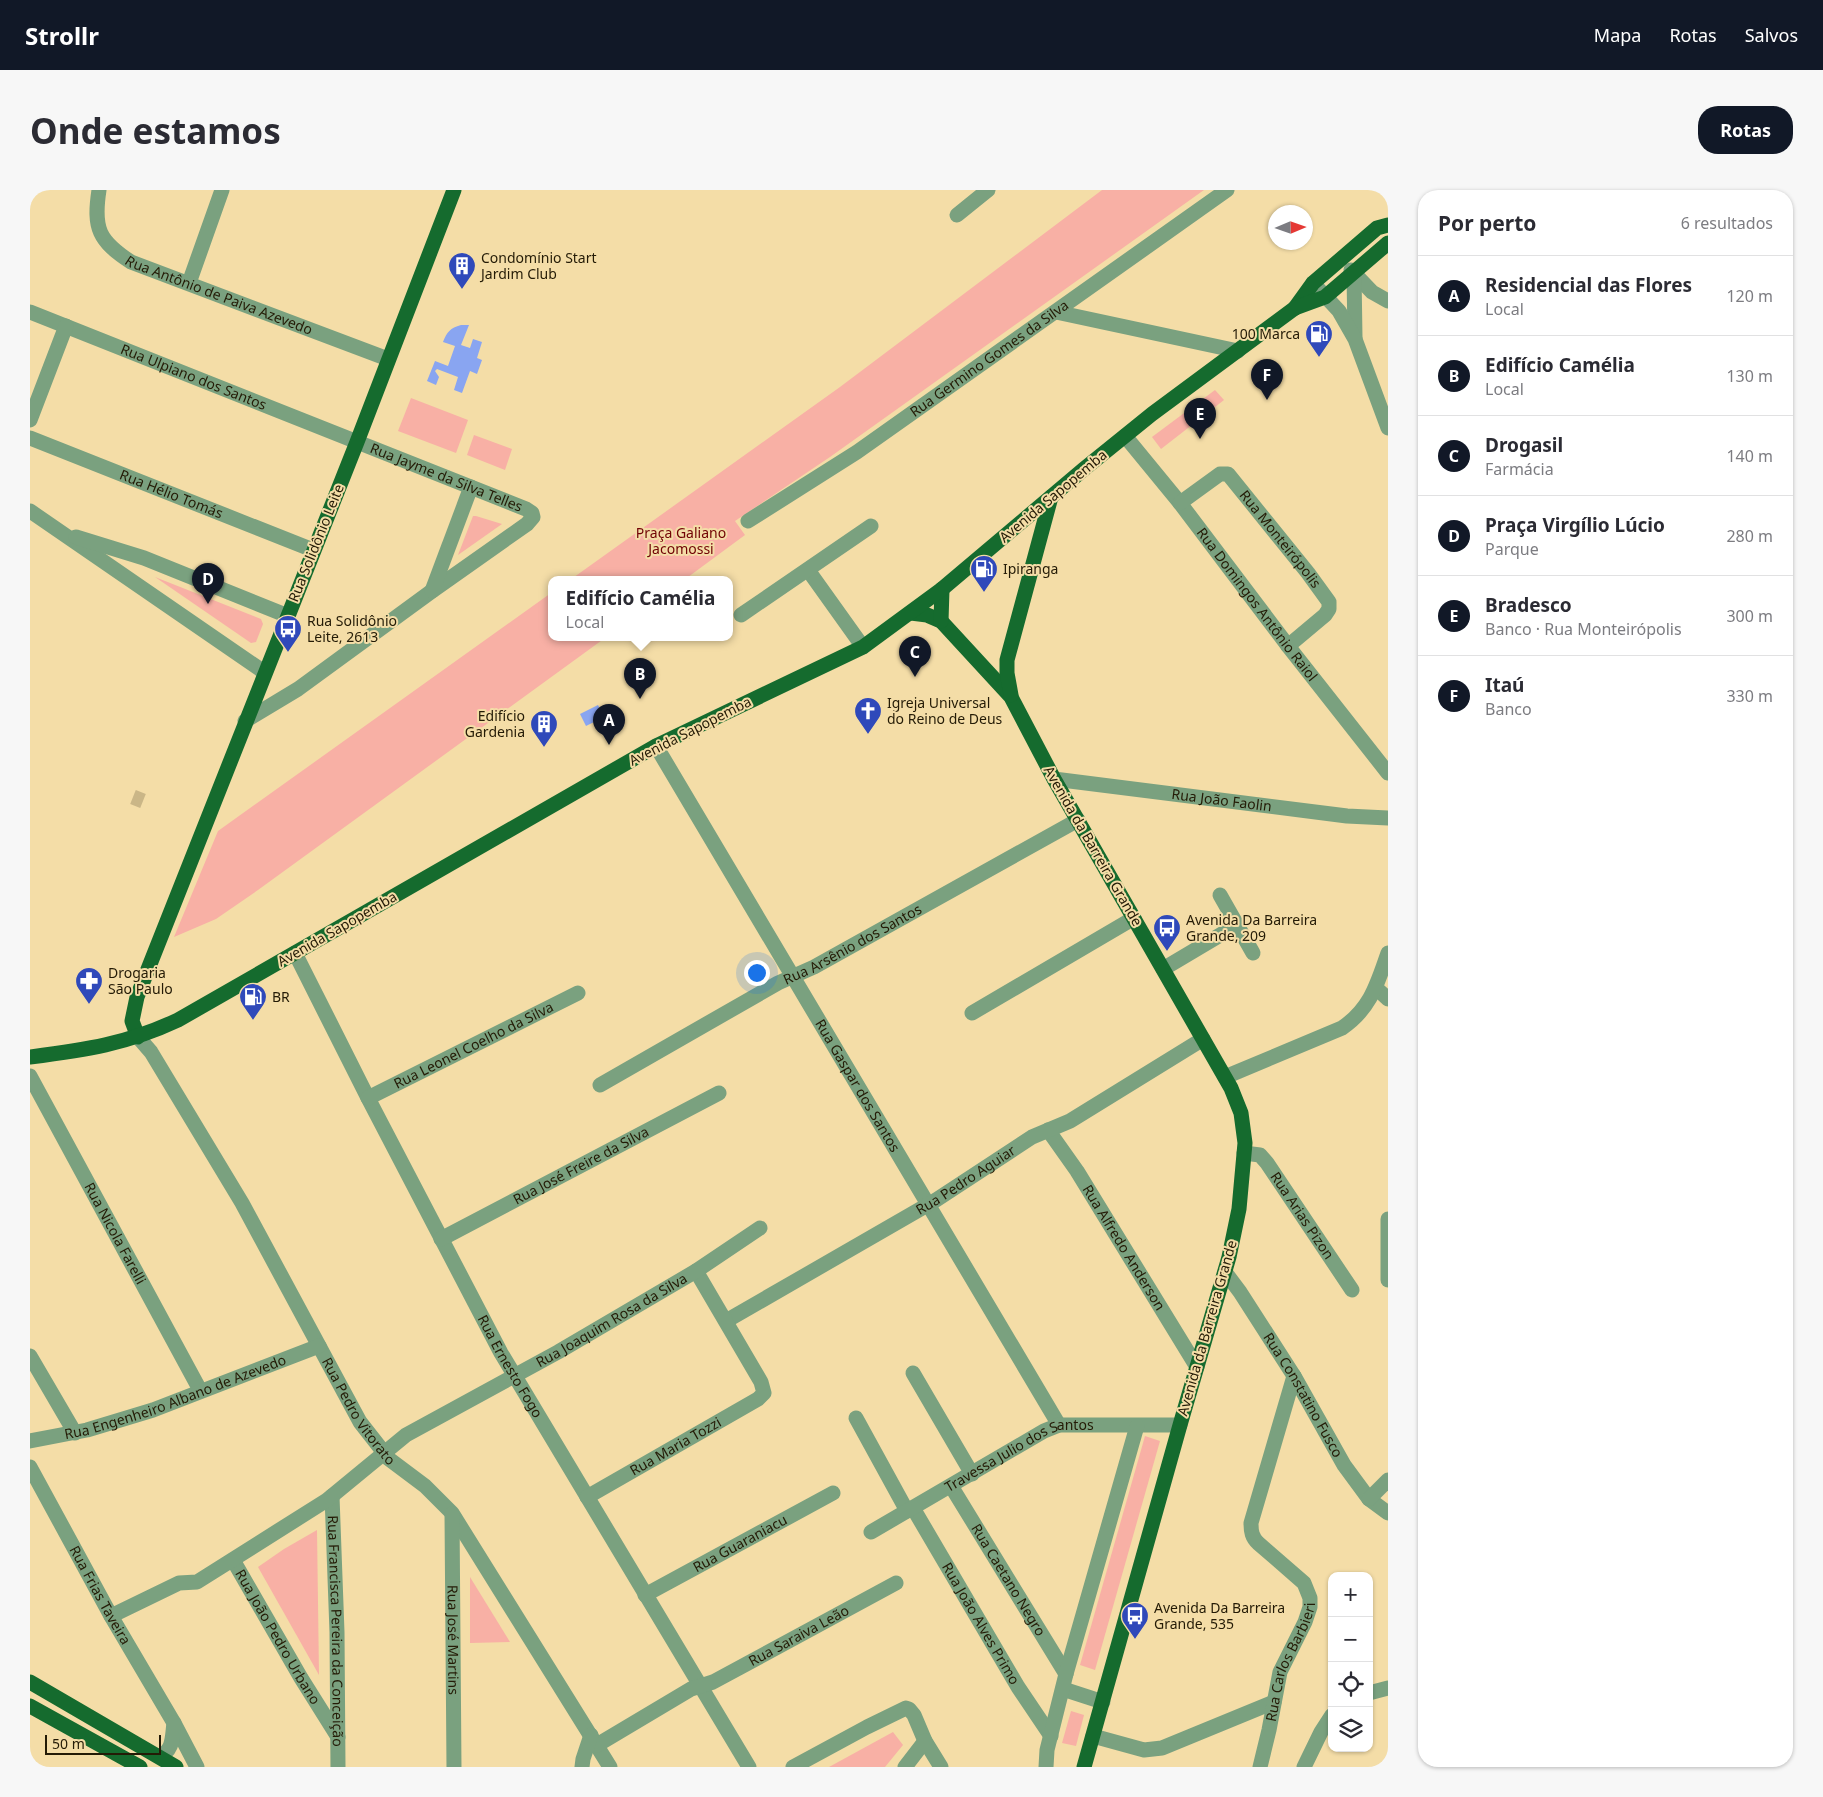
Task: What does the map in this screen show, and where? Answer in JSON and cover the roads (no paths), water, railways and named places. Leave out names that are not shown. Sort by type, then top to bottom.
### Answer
[{"type":"main road","name":"Rua Solidônio Leite","points":[[138,1037],[132,1021],[137,997],[264,672],[357,442],[454,190]]},
{"type":"main road","name":"Avenida Sapopemba","points":[[30,1057],[95,1049],[138,1037],[178,1020],[656,746],[863,647],[942,589],[1125,436],[1295,308],[1313,283],[1377,228],[1388,225]]},
{"type":"main road","name":"Avenida Sapopemba","points":[[1295,308],[1325,297],[1388,243]]},
{"type":"main road","name":"Avenida da Barreira Grande","points":[[1011,697],[1006,670],[1009,649],[1051,497]]},
{"type":"main road","points":[[1012,530],[1021,530],[1029,534],[1038,549]]},
{"type":"main road","points":[[911,613],[927,615],[942,620],[942,589]]},
{"type":"main road","name":"Avenida da Barreira Grande","points":[[942,620],[1011,697],[1054,780],[1231,1088],[1241,1113],[1245,1143],[1239,1209],[1225,1272],[1084,1767]]},
{"type":"main road","points":[[979,661],[996,660],[1009,649]]},
{"type":"main road","points":[[30,1682],[176,1767]]},
{"type":"main road","points":[[30,1706],[140,1767]]},
{"type":"street","name":"Rua Antônio de Paiva Azevedo","points":[[99,190],[97,226],[103,239],[114,251],[131,262],[388,360]]},
{"type":"street","points":[[189,284],[222,190]]},
{"type":"street","points":[[957,215],[988,190]]},
{"type":"street","name":"Rua Germino Gomes da Silva","points":[[748,521],[857,452],[1227,190]]},
{"type":"street","points":[[1340,259],[1372,292],[1388,301]]},
{"type":"street","points":[[1354,273],[1355,339]]},
{"type":"street","points":[[1313,283],[1338,311],[1355,339],[1388,428]]},
{"type":"street","name":"Rua Ulpiano dos Santos","points":[[30,312],[357,442]]},
{"type":"street","points":[[1056,312],[1238,352]]},
{"type":"street","points":[[30,420],[66,326]]},
{"type":"street","name":"Rua Domingos Antônio Raiol","points":[[1125,436],[1180,503],[1388,774]]},
{"type":"street","name":"Rua Hélio Tomás","points":[[30,438],[313,550]]},
{"type":"street","name":"Rua Jayme da Silva Telles","points":[[357,442],[526,509],[533,515],[527,524],[432,591]]},
{"type":"street","name":"Rua Monteirópolis","points":[[1180,503],[1220,474],[1228,474],[1308,572],[1329,602],[1329,609],[1325,615],[1288,646]]},
{"type":"street","points":[[245,721],[298,689],[432,591],[471,487]]},
{"type":"street","points":[[30,511],[264,672]]},
{"type":"street","points":[[741,615],[871,526]]},
{"type":"street","points":[[60,532],[144,558],[288,616]]},
{"type":"street","points":[[808,570],[863,647]]},
{"type":"street","name":"Rua Gaspar dos Santos","points":[[656,746],[1059,1425]]},
{"type":"street","name":"Rua João Faolin","points":[[1054,780],[1347,816],[1388,818]]},
{"type":"street","name":"Rua Arsênio dos Santos","points":[[600,1084],[778,983],[814,967],[1078,820]]},
{"type":"street","points":[[1220,895],[1253,952]]},
{"type":"street","points":[[972,1012],[1134,918]]},
{"type":"street","points":[[1163,968],[1238,925]]},
{"type":"street","name":"Rua Ernesto Fogo","points":[[295,953],[501,1353],[750,1767]]},
{"type":"street","points":[[1225,1077],[1342,1028],[1354,1020],[1364,1009],[1376,988],[1388,953]]},
{"type":"street","points":[[1376,988],[1388,999]]},
{"type":"street","name":"Rua Leonel Coelho da Silva","points":[[368,1098],[578,993]]},
{"type":"street","name":"Rua Pedro Vitorato","points":[[138,1037],[151,1052],[242,1203],[360,1422],[389,1459],[426,1486],[452,1513],[610,1767]]},
{"type":"street","name":"Rua Pedro Aguiar","points":[[726,1322],[928,1204],[1032,1137],[1070,1121],[1203,1039]]},
{"type":"street","name":"Rua Nicola Farelli","points":[[30,1076],[200,1390]]},
{"type":"street","name":"Rua José Freire da Silva","points":[[441,1239],[719,1093]]},
{"type":"street","name":"Rua Alfredo Anderson","points":[[1048,1130],[1077,1171],[1197,1367]]},
{"type":"street","name":"Rua Arias Pizon","points":[[1244,1153],[1260,1155],[1267,1163],[1352,1290]]},
{"type":"street","points":[[1388,1219],[1388,1280]]},
{"type":"street","name":"Rua Joaquim Rosa da Silva","points":[[111,1616],[179,1583],[197,1582],[332,1496],[406,1435],[515,1376],[696,1271],[760,1228]]},
{"type":"street","points":[[696,1271],[726,1322]]},
{"type":"street","name":"Rua Constatino Fusco","points":[[1225,1272],[1294,1376],[1344,1465],[1369,1499],[1388,1514]]},
{"type":"street","name":"Rua Maria Tozzi","points":[[587,1497],[763,1394],[764,1389],[761,1382],[726,1322]]},
{"type":"street","name":"Rua Engenheiro Albano de Azevedo","points":[[30,1441],[75,1433],[153,1410],[200,1390],[319,1346]]},
{"type":"street","points":[[30,1356],[75,1433]]},
{"type":"street","points":[[912,1374],[972,1474]]},
{"type":"street","name":"Rua Carlos Barbieri","points":[[1260,1767],[1280,1672],[1305,1622],[1310,1607],[1310,1598],[1304,1583],[1253,1538],[1251,1532],[1251,1523],[1294,1376]]},
{"type":"street","name":"Rua João Alves Primo","points":[[856,1418],[1018,1687],[1051,1736]]},
{"type":"street","name":"Travessa Julio dos Santos","points":[[871,1532],[1044,1431],[1059,1425],[1180,1425]]},
{"type":"street","points":[[1046,1767],[1051,1736],[1065,1681],[1137,1426]]},
{"type":"street","name":"Rua Frias Taveira","points":[[30,1467],[111,1616],[174,1723],[197,1767]]},
{"type":"street","points":[[1369,1499],[1388,1480]]},
{"type":"street","name":"Rua Caetano Negro","points":[[951,1486],[1065,1681]]},
{"type":"street","name":"Rua Guaraniacu","points":[[646,1595],[833,1492]]},
{"type":"street","name":"Rua Francisca Pereira da Conceição","points":[[332,1496],[338,1767]]},
{"type":"street","name":"Rua José Martins","points":[[452,1513],[454,1767]]},
{"type":"street","name":"Rua João Pedro Urbano","points":[[233,1560],[338,1738]]},
{"type":"street","name":"Rua Saraiva Leão","points":[[594,1740],[691,1689],[713,1682],[896,1583]]},
{"type":"street","points":[[1065,1681],[1103,1702]]},
{"type":"street","points":[[1373,1693],[1388,1688]]},
{"type":"street","points":[[1093,1736],[1138,1748],[1162,1748],[1274,1702]]},
{"type":"street","points":[[793,1767],[903,1708],[909,1709],[914,1715],[925,1741],[941,1767]]},
{"type":"street","points":[[1304,1767],[1328,1721]]},
{"type":"street","points":[[159,1756],[166,1754],[170,1749],[174,1723]]},
{"type":"street","points":[[582,1767],[594,1740]]},
{"type":"street","points":[[905,1767],[925,1741]]},
{"type":"water","points":[[461,325],[469,325],[461,345],[470,348],[473,339],[482,342],[477,358],[482,360],[477,374],[470,371],[462,393],[454,390],[458,377],[437,369],[435,371],[439,377],[436,385],[427,381],[435,361],[448,366],[455,346],[443,342],[449,331]]},
{"type":"water","points":[[598,705],[604,717],[586,726],[580,714]]},
{"type":"tunnel","points":[[133,797],[143,801]]},
{"type":"place","name":"Condomínio Start Jardim Club","points":[[462,290]]},
{"type":"place","name":"100 Marca","points":[[1319,358]]},
{"type":"place","name":"Itaú","points":[[1267,400]]},
{"type":"place","name":"Bradesco","points":[[1200,439]]},
{"type":"place","name":"Ipiranga","points":[[984,593]]},
{"type":"place","name":"Praça Virgílio Lúcio","points":[[208,604]]},
{"type":"place","name":"Rua Solidônio Leite, 2613","points":[[288,653]]},
{"type":"place","name":"Drogasil","points":[[915,677]]},
{"type":"place","name":"Edifício Camélia","points":[[640,699]]},
{"type":"place","name":"Igreja Universal do Reino de Deus","points":[[868,735]]},
{"type":"place","name":"Residencial das Flores","points":[[609,745]]},
{"type":"place","name":"Edifício Gardenia","points":[[544,748]]},
{"type":"place","name":"Avenida Da Barreira Grande, 209","points":[[1167,952]]},
{"type":"place","name":"Drogaria São Paulo","points":[[89,1005]]},
{"type":"place","name":"BR","points":[[253,1021]]},
{"type":"place","name":"Avenida Da Barreira Grande, 535","points":[[1135,1640]]},
{"type":"park label","name":"Praça Galiano Jacomossi","points":[[681,542]]}]
